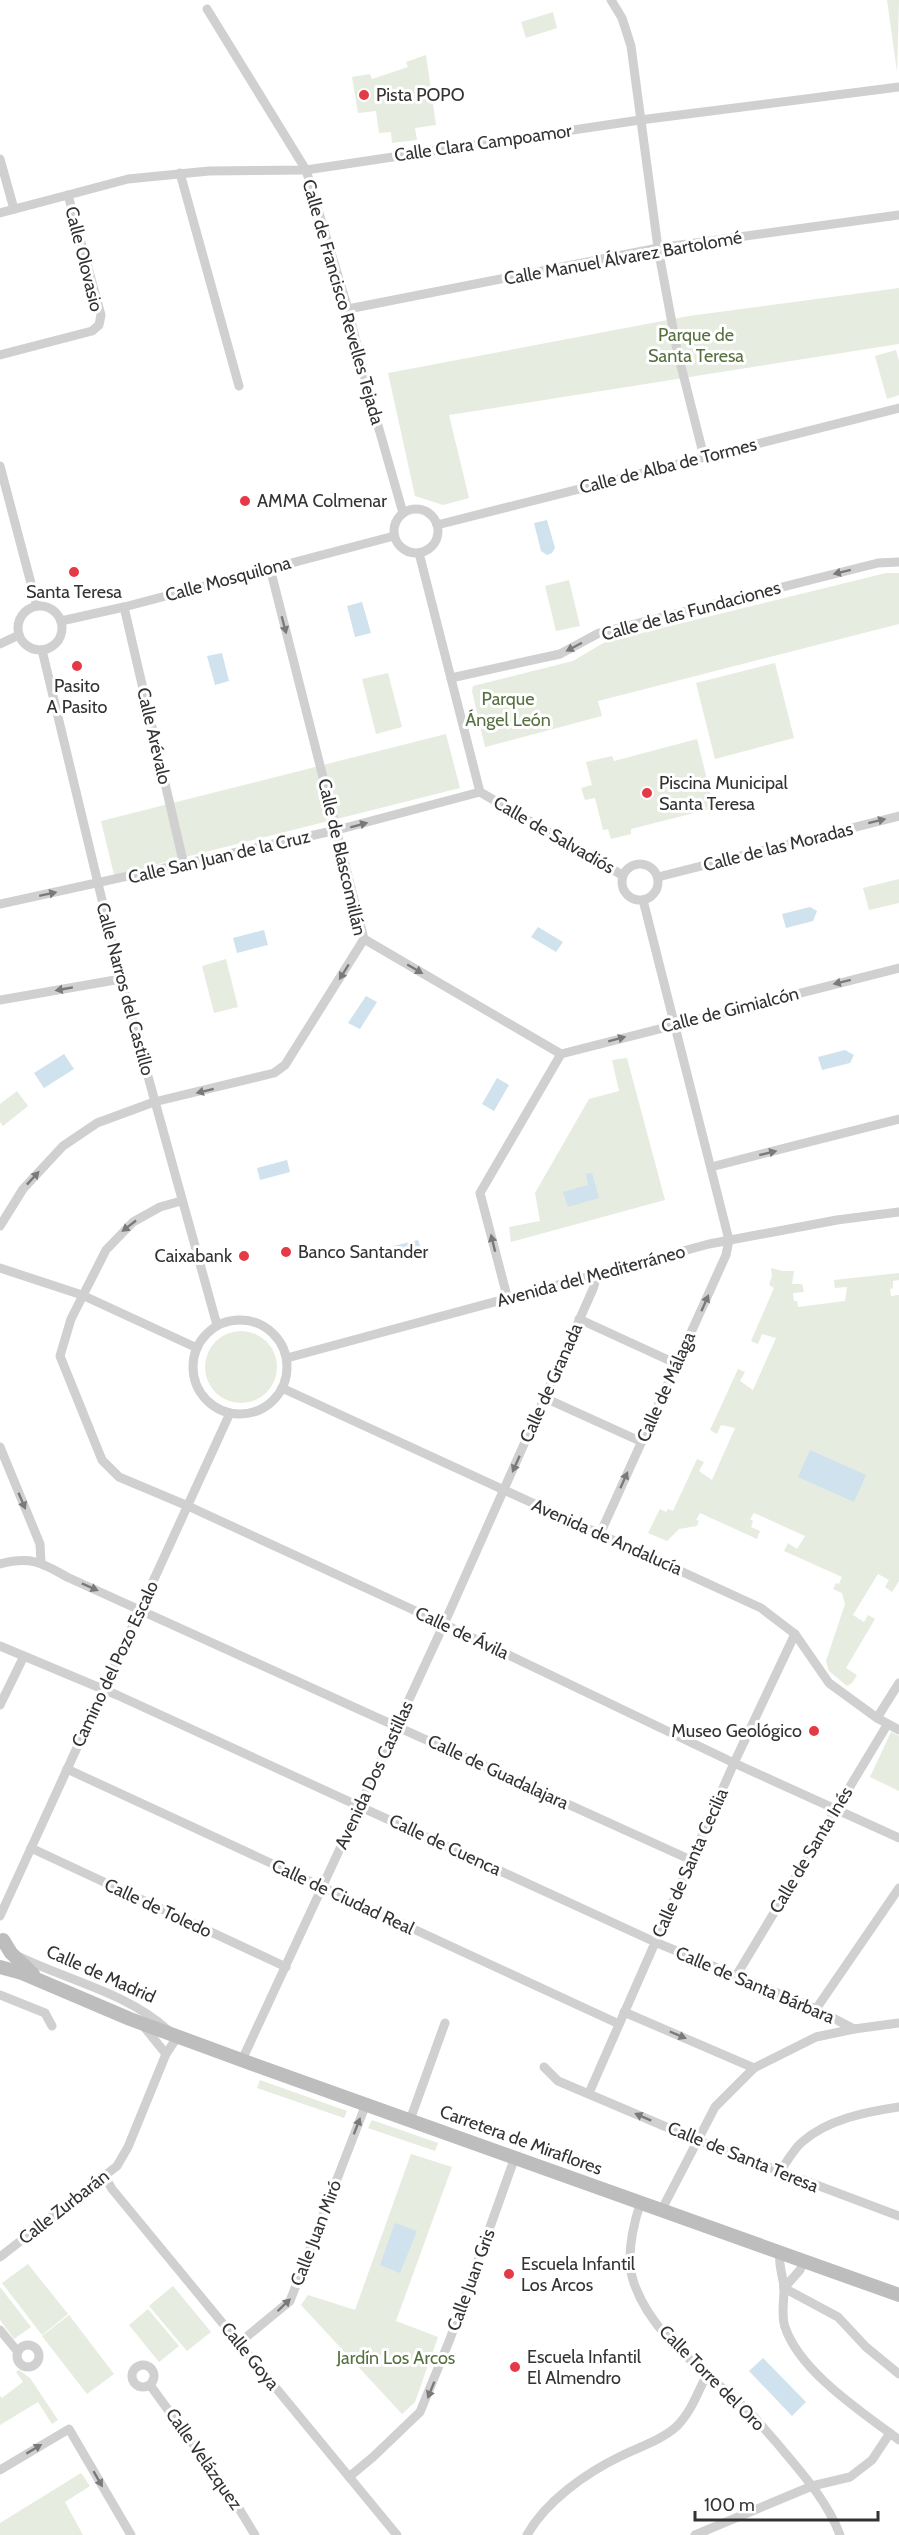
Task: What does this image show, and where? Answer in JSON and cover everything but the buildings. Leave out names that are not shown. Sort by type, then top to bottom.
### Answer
[{"type":"main road","name":"Calle de Madrid","points":[[3,1944],[39,1980]]},
{"type":"main road","name":"Calle de Madrid","points":[[0,1967],[39,1980],[69,1995],[135,2020]]},
{"type":"main road","name":"Carretera de Miraflores","points":[[135,2020],[640,2204],[664,2205],[780,2254],[899,2295]]},
{"type":"street","points":[[611,0],[622,18],[631,46],[658,248],[677,350],[704,457]]},
{"type":"street","name":"Calle de Francisco Revelles Tejada","points":[[207,9],[306,170],[348,309],[369,394],[403,513]]},
{"type":"street","name":"Calle Clara Campoamor","points":[[68,195],[128,179],[180,173],[306,170],[640,120],[899,87]]},
{"type":"street","points":[[0,159],[14,209]]},
{"type":"street","points":[[180,173],[239,386]]},
{"type":"street","name":"Calle Olovasio","points":[[0,213],[68,195],[101,315],[99,325],[92,331],[0,355]]},
{"type":"street","name":"Calle Manuel Álvarez Bartolomé","points":[[348,309],[658,248],[899,215]]},
{"type":"street","name":"Calle de Alba de Tormes","points":[[437,525],[899,408]]},
{"type":"street","points":[[0,466],[37,606]]},
{"type":"street","points":[[410,510],[423,510],[437,525],[438,533],[432,546],[419,553],[400,548],[394,536],[395,523],[403,513],[410,510]]},
{"type":"street","name":"Calle Mosquilona","points":[[61,621],[124,607],[394,536]]},
{"type":"street","name":"Calle de Salvadiós","points":[[419,553],[480,792],[622,876]]},
{"type":"street","name":"Calle de las Fundaciones","points":[[452,678],[560,654],[599,633],[878,563],[899,562]]},
{"type":"street","name":"Calle de Blascomillán","points":[[0,1226],[23,1189],[63,1146],[97,1123],[154,1102],[274,1073],[285,1065],[364,939],[270,568]]},
{"type":"street","points":[[37,606],[47,607],[56,612],[61,621],[62,631],[59,640],[51,648],[32,649],[24,644],[19,636],[18,626],[21,617],[28,610],[37,606]]},
{"type":"street","name":"Calle Arévalo","points":[[124,607],[184,865]]},
{"type":"street","points":[[0,644],[19,636]]},
{"type":"street","name":"Calle Narros del Castillo","points":[[42,650],[97,884],[154,1102],[217,1326]]},
{"type":"street","name":"Calle San Juan de la Cruz","points":[[0,904],[337,830],[480,792]]},
{"type":"street","name":"Calle de las Moradas","points":[[658,877],[899,816]]},
{"type":"street","points":[[639,863],[652,868],[658,877],[656,892],[643,900],[632,899],[622,889],[622,876],[626,869],[639,863]]},
{"type":"street","points":[[643,900],[729,1240]]},
{"type":"street","points":[[364,939],[561,1054],[480,1193],[508,1300]]},
{"type":"street","name":"Calle de Gimialcón","points":[[561,1054],[899,968]]},
{"type":"street","points":[[0,1000],[122,979]]},
{"type":"street","points":[[711,1167],[899,1119]]},
{"type":"street","name":"Calle de Ávila","points":[[181,1201],[160,1207],[133,1222],[106,1250],[71,1319],[60,1356],[102,1460],[119,1477],[188,1506],[444,1624],[734,1764],[899,1838]]},
{"type":"street","name":"Avenida del Mediterráneo","points":[[287,1359],[709,1244],[837,1220],[899,1212]]},
{"type":"street","name":"Calle de Málaga","points":[[600,1534],[726,1255],[729,1240]]},
{"type":"street","points":[[0,1268],[82,1295],[196,1348]]},
{"type":"street","name":"Calle de Granada","points":[[504,1490],[597,1275]]},
{"type":"street","points":[[579,1319],[677,1364]]},
{"type":"street","points":[[232,1320],[247,1320],[263,1325],[281,1343],[287,1359],[287,1374],[282,1388],[272,1401],[257,1411],[239,1414],[221,1410],[206,1400],[196,1384],[193,1366],[196,1348],[209,1331],[217,1326],[232,1320]]},
{"type":"street","name":"Avenida de Andalucía","points":[[282,1388],[761,1608],[795,1634],[829,1683],[887,1725],[899,1730]]},
{"type":"street","points":[[545,1398],[642,1442]]},
{"type":"street","name":"Camino del Pozo Escalo","points":[[0,1916],[230,1413]]},
{"type":"street","points":[[0,1447],[40,1544],[41,1562],[14,1560],[0,1564]]},
{"type":"street","name":"Avenida Dos Castillas","points":[[242,2060],[504,1490]]},
{"type":"street","name":"Calle de Guadalajara","points":[[41,1562],[67,1576],[691,1860]]},
{"type":"street","name":"Calle de Santa Cecilia","points":[[589,2093],[734,1764],[795,1634]]},
{"type":"street","name":"Calle de Cuenca","points":[[0,1646],[103,1690],[655,1942]]},
{"type":"street","points":[[0,1705],[24,1656]]},
{"type":"street","points":[[877,1718],[899,1683]]},
{"type":"street","name":"Calle de Santa Inés","points":[[736,1976],[887,1725]]},
{"type":"street","name":"Calle de Ciudad Real","points":[[67,1769],[619,2024]]},
{"type":"street","name":"Calle de Toledo","points":[[31,1848],[286,1967]]},
{"type":"street","points":[[816,2009],[899,1888]]},
{"type":"street","name":"Calle de Santa Bárbara","points":[[655,1942],[816,2009],[854,2029]]},
{"type":"street","name":"Calle de Madrid","points":[[3,1944],[150,2014],[175,2035]]},
{"type":"street","points":[[0,1995],[45,2013],[52,2026]]},
{"type":"street","points":[[624,2012],[754,2068]]},
{"type":"street","points":[[135,2020],[166,2054]]},
{"type":"street","points":[[410,2120],[445,2023]]},
{"type":"street","points":[[664,2205],[715,2107],[754,2068],[816,2037],[899,2023]]},
{"type":"street","name":"Calle Zurbarán","points":[[0,2257],[117,2166],[128,2147],[175,2035]]},
{"type":"street","name":"Calle de Santa Teresa","points":[[544,2067],[558,2082],[779,2173],[899,2216]]},
{"type":"street","name":"Calle Juan Miró","points":[[240,2343],[290,2301],[366,2104]]},
{"type":"street","points":[[779,2173],[802,2143],[833,2122],[877,2110],[899,2107]]},
{"type":"street","name":"Calle Juan Gris","points":[[349,2477],[420,2412],[515,2157]]},
{"type":"street","name":"Calle Goya","points":[[105,2177],[397,2535]]},
{"type":"street","name":"Calle Torre del Oro","points":[[640,2204],[634,2223],[631,2257],[633,2278],[643,2303],[660,2329],[706,2374],[748,2410],[812,2486],[835,2521],[840,2535]]},
{"type":"street","points":[[780,2254],[778,2264],[784,2288],[784,2326],[805,2362],[811,2370],[899,2440]]},
{"type":"street","points":[[784,2288],[800,2270],[803,2262]]},
{"type":"street","points":[[784,2288],[838,2317],[866,2347],[899,2374]]},
{"type":"street","points":[[0,2330],[18,2352]]},
{"type":"street","points":[[527,2535],[548,2507],[576,2483],[618,2457],[657,2439],[676,2427],[689,2410],[706,2374]]},
{"type":"street","name":"Calle Velázquez","points":[[150,2385],[235,2502],[255,2535]]},
{"type":"street","points":[[0,2470],[69,2429],[131,2535]]},
{"type":"street","points":[[695,2535],[812,2486],[850,2476],[872,2460],[890,2433]]},
{"type":"green space","points":[[887,0],[899,0],[897,72]]},
{"type":"green space","points":[[553,12],[557,28],[526,38],[521,22]]},
{"type":"green space","points":[[426,55],[436,125],[415,128],[417,140],[392,143],[391,132],[379,133],[376,111],[358,113],[352,77],[370,74],[372,79],[408,67],[406,62]]},
{"type":"green space","name":"Parque de Santa Teresa","points":[[899,288],[899,344],[449,415],[469,498],[443,505],[415,496],[388,373],[689,316]]},
{"type":"green space","points":[[896,350],[899,361],[899,395],[887,399],[875,356]]},
{"type":"green space","name":"Parque Ángel León","points":[[886,573],[899,573],[899,624],[598,701],[602,716],[485,747],[472,691],[473,686],[573,661],[605,642]]},
{"type":"green space","points":[[569,580],[580,626],[556,631],[545,586]]},
{"type":"green space","points":[[775,663],[794,738],[715,759],[696,683]]},
{"type":"green space","points":[[388,673],[402,727],[376,734],[362,679]]},
{"type":"green space","points":[[446,734],[460,788],[114,875],[101,821]]},
{"type":"green space","name":"Piscina Municipal Santa Teresa","points":[[697,739],[714,808],[631,829],[631,834],[611,839],[608,829],[603,830],[595,798],[585,800],[581,788],[592,785],[586,762],[612,756],[614,761]]},
{"type":"green space","points":[[899,879],[899,903],[869,910],[863,888]]},
{"type":"green space","points":[[226,959],[238,1007],[214,1013],[202,966]]},
{"type":"green space","points":[[627,1058],[665,1200],[511,1242],[509,1227],[540,1221],[535,1193],[589,1099],[619,1091],[612,1060]]},
{"type":"green space","points":[[17,1091],[28,1106],[3,1126],[0,1122],[0,1104]]},
{"type":"green space","points":[[771,1268],[794,1271],[792,1284],[802,1284],[804,1292],[793,1293],[798,1307],[845,1301],[847,1287],[835,1288],[834,1280],[899,1273],[899,1280],[893,1281],[893,1288],[890,1289],[891,1296],[899,1295],[899,1581],[892,1592],[885,1587],[889,1580],[878,1574],[853,1615],[864,1622],[868,1615],[875,1619],[846,1668],[857,1675],[847,1686],[829,1671],[826,1661],[845,1604],[842,1593],[833,1589],[842,1577],[784,1551],[788,1543],[797,1549],[805,1536],[754,1513],[750,1519],[753,1521],[751,1527],[760,1531],[757,1539],[700,1513],[696,1520],[699,1521],[697,1526],[679,1529],[667,1541],[648,1533],[660,1509],[666,1512],[668,1509],[673,1511],[697,1459],[704,1462],[699,1471],[712,1480],[735,1428],[721,1425],[717,1434],[710,1430],[738,1369],[745,1372],[740,1381],[753,1390],[776,1338],[762,1334],[758,1344],[751,1341],[774,1288],[769,1285],[772,1276]]},
{"type":"green space","points":[[234,1331],[248,1331],[267,1341],[277,1360],[277,1374],[267,1393],[248,1403],[234,1403],[215,1393],[205,1374],[205,1360],[215,1341]]},
{"type":"green space","points":[[891,1732],[899,1736],[899,1791],[870,1777]]},
{"type":"green space","points":[[260,2080],[347,2111],[344,2118],[257,2088]]},
{"type":"green space","points":[[372,2120],[438,2143],[435,2151],[368,2128]]},
{"type":"green space","name":"Jardín Los Arcos","points":[[411,2154],[452,2167],[396,2321],[438,2337],[415,2402],[402,2414],[301,2305],[308,2295],[355,2310]]},
{"type":"green space","points":[[28,2264],[68,2314],[42,2335],[2,2283]]},
{"type":"green space","points":[[173,2286],[211,2332],[187,2351],[149,2306]]},
{"type":"green space","points":[[0,2287],[31,2327],[14,2339],[0,2320]]},
{"type":"green space","points":[[148,2309],[179,2346],[159,2362],[129,2325]]},
{"type":"green space","points":[[69,2315],[114,2374],[87,2394],[42,2336]]},
{"type":"green space","points":[[19,2370],[30,2378],[58,2420],[52,2424],[38,2402],[0,2425],[0,2396],[2,2398],[23,2382],[16,2372]]},
{"type":"green space","points":[[81,2473],[90,2486],[65,2502],[83,2535],[0,2535],[0,2523]]},
{"type":"water","points":[[547,520],[555,548],[547,555],[541,551],[534,523]]},
{"type":"water","points":[[362,602],[371,633],[355,637],[347,606]]},
{"type":"water","points":[[222,653],[229,681],[215,685],[207,656]]},
{"type":"water","points":[[810,907],[817,911],[813,921],[786,928],[782,914]]},
{"type":"water","points":[[538,927],[563,942],[556,952],[531,937]]},
{"type":"water","points":[[264,930],[268,945],[237,953],[233,938]]},
{"type":"water","points":[[366,996],[377,1002],[360,1029],[348,1023]]},
{"type":"water","points":[[845,1050],[854,1055],[850,1063],[822,1070],[818,1057]]},
{"type":"water","points":[[64,1054],[74,1069],[44,1088],[34,1073]]},
{"type":"water","points":[[497,1078],[509,1085],[494,1111],[482,1104]]},
{"type":"water","points":[[287,1160],[290,1172],[260,1180],[257,1168]]},
{"type":"water","points":[[592,1173],[599,1198],[568,1207],[563,1192],[588,1185],[586,1174]]},
{"type":"water","points":[[418,1240],[422,1251],[392,1259],[389,1247]]},
{"type":"water","points":[[810,1450],[866,1475],[854,1502],[798,1477]]},
{"type":"water","points":[[395,2223],[417,2231],[400,2273],[380,2265]]},
{"type":"water","points":[[763,2358],[806,2402],[792,2416],[749,2371]]},
{"type":"place","name":"Pista POPO","points":[[364,95]]},
{"type":"place","name":"AMMA Colmenar","points":[[245,501]]},
{"type":"place","name":"Santa Teresa","points":[[74,572]]},
{"type":"place","name":"Pasito A Pasito","points":[[77,666]]},
{"type":"place","name":"Piscina Municipal Santa Teresa","points":[[647,793]]},
{"type":"place","name":"Banco Santander","points":[[286,1252]]},
{"type":"place","name":"Caixabank","points":[[244,1256]]},
{"type":"place","name":"Museo Geológico","points":[[814,1731]]},
{"type":"place","name":"Escuela Infantil Los Arcos","points":[[509,2274]]},
{"type":"place","name":"Escuela Infantil El Almendro","points":[[515,2367]]}]
